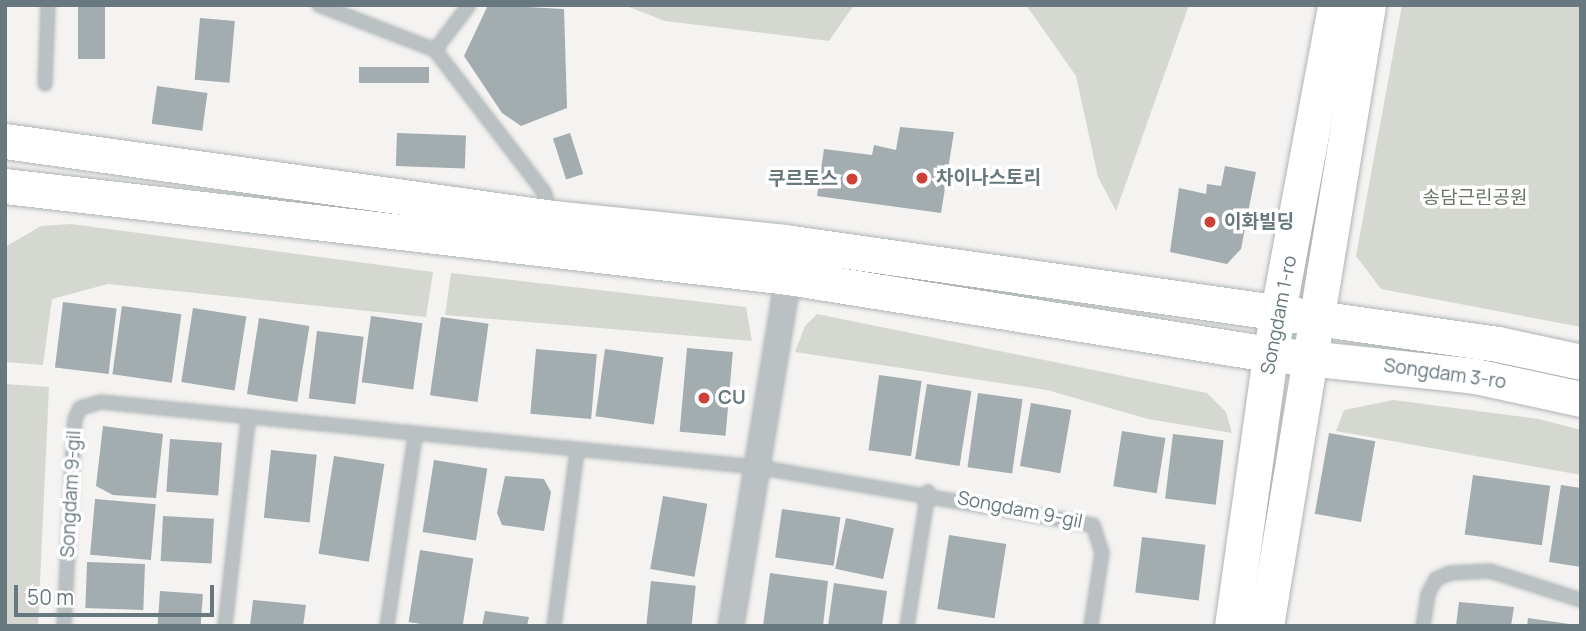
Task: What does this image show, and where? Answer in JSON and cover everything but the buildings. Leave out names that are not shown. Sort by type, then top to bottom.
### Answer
[{"type":"main road","name":"Songdam 1-ro","points":[[1232,626],[1270,354],[1335,5]]},
{"type":"main road","name":"Songdam 1-ro","points":[[1266,626],[1308,357],[1368,5]]},
{"type":"main road","points":[[5,141],[551,234]]},
{"type":"main road","points":[[5,187],[551,234]]},
{"type":"main road","name":"Songdam 3-ro","points":[[551,234],[785,242],[1279,317],[1497,344],[1581,362]]},
{"type":"main road","name":"Songdam 3-ro","points":[[551,234],[788,276],[1270,354],[1475,376],[1581,398]]},
{"type":"main road","points":[[1270,354],[1316,321]]},
{"type":"street","points":[[731,626],[788,276]]},
{"type":"lane","points":[[45,84],[48,5]]},
{"type":"lane","points":[[319,5],[435,50],[544,192],[551,234]]},
{"type":"lane","points":[[435,50],[469,5]]},
{"type":"lane","name":"Songdam 9-gil","points":[[64,626],[80,408],[101,402],[248,421],[757,467],[928,492],[1093,525],[1102,553],[1091,626]]},
{"type":"lane","points":[[225,626],[248,421]]},
{"type":"lane","points":[[387,626],[415,436]]},
{"type":"lane","points":[[554,626],[577,451]]},
{"type":"lane","points":[[907,626],[928,492]]},
{"type":"lane","points":[[1423,626],[1427,594],[1436,579],[1450,573],[1490,571],[1581,600]]},
{"type":"green space","points":[[624,5],[854,5],[829,41],[665,21]]},
{"type":"green space","points":[[1026,5],[1189,5],[1116,211],[1098,177],[1076,76]]},
{"type":"green space","name":"송담근린공원","points":[[1402,5],[1581,5],[1581,327],[1381,289],[1356,256]]},
{"type":"green space","points":[[71,224],[433,272],[426,317],[108,284],[52,299],[43,365],[5,362],[5,247],[41,226]]},
{"type":"green space","points":[[451,273],[746,307],[752,341],[445,315]]},
{"type":"green space","points":[[817,314],[1207,393],[1226,412],[1232,433],[1148,419],[1047,390],[795,352],[805,326]]},
{"type":"green space","points":[[5,384],[49,387],[38,626],[5,626]]},
{"type":"green space","points":[[1393,400],[1539,419],[1581,430],[1581,475],[1336,431],[1344,410]]},
{"type":"place","name":"차이나스토리","points":[[922,178]]},
{"type":"place","name":"쿠르토스","points":[[852,179]]},
{"type":"place","name":"이화빌딩","points":[[1210,222]]},
{"type":"place","name":"CU","points":[[704,398]]}]
